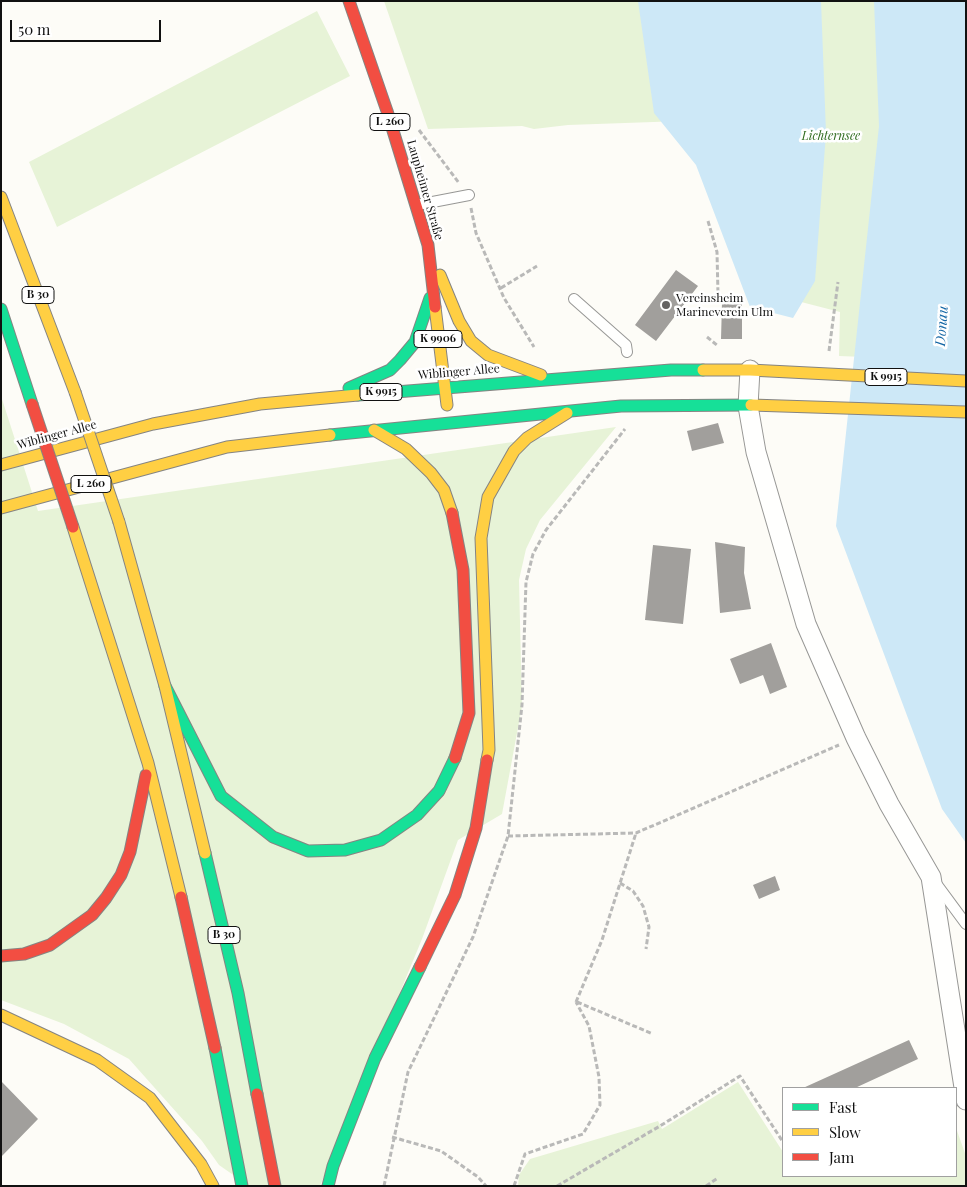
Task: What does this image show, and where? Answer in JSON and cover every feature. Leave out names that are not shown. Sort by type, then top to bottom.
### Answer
[{"type":"main road","name":"Laupheimer Straße","points":[[349,1],[428,245],[449,424]]},
{"type":"main road","name":"B 30","points":[[1,197],[75,392],[119,522],[165,686],[238,993],[276,1186]]},
{"type":"main road","points":[[428,245],[459,322],[471,341],[488,356],[549,378]]},
{"type":"main road","name":"L 260","points":[[316,398],[364,383],[390,370],[415,342],[432,291]]},
{"type":"main road","name":"B 30","points":[[1,309],[148,763],[206,1001],[242,1186]]},
{"type":"main road","name":"Wiblinger Allee","points":[[1,465],[153,424],[260,404],[316,398],[549,378],[671,370],[750,370],[966,381]]},
{"type":"main road","points":[[374,430],[566,413],[600,408],[672,404],[806,406],[966,412]]},
{"type":"main road","points":[[328,1186],[333,1166],[375,1058],[455,896],[476,828],[489,750],[481,538],[488,497],[514,451],[527,438],[566,413]]},
{"type":"main road","points":[[165,686],[221,796],[273,838],[308,851],[345,850],[381,840],[417,815],[439,791],[460,749],[469,713],[463,570],[455,522],[444,490],[431,473],[406,449],[374,430]]},
{"type":"main road","name":"L 260","points":[[1,508],[227,447],[374,430]]},
{"type":"main road","points":[[1,956],[24,954],[50,945],[92,915],[106,898],[121,875],[130,852],[139,817],[148,763]]},
{"type":"main road","points":[[1,1015],[97,1060],[150,1098],[201,1164],[213,1186]]},
{"type":"street","points":[[750,370],[748,406],[756,452],[806,624],[856,738],[889,804],[931,877],[966,1100]]},
{"type":"lane","points":[[416,205],[468,194]]},
{"type":"lane","points":[[574,300],[626,345],[627,352]]},
{"type":"lane","points":[[931,877],[966,924]]},
{"type":"path","points":[[417,127],[468,194]]},
{"type":"path","points":[[708,221],[716,252],[718,294]]},
{"type":"path","points":[[501,288],[537,266]]},
{"type":"path","points":[[832,330],[838,282]]},
{"type":"path","points":[[384,1186],[392,1137],[408,1072],[473,938],[508,836],[522,705],[526,582],[533,554],[546,530],[627,426]]},
{"type":"path","points":[[508,836],[636,833],[856,738]]},
{"type":"path","points":[[576,1002],[602,940],[636,833]]},
{"type":"path","points":[[620,883],[633,891],[643,906],[649,927],[646,949]]},
{"type":"path","points":[[576,1002],[653,1034]]},
{"type":"path","points":[[514,1186],[525,1154],[583,1134],[600,1105],[599,1077],[589,1026],[576,1002]]},
{"type":"path","points":[[557,1186],[660,1126],[740,1076],[782,1140]]},
{"type":"path","points":[[392,1137],[441,1151],[486,1186]]},
{"type":"path","points":[[706,1186],[718,1178]]},
{"type":"green space","name":"Lichternsee","points":[[384,1],[966,1],[966,361],[839,356],[840,312],[743,287],[682,121],[568,125],[534,129],[522,126],[428,129]]},
{"type":"green space","points":[[317,11],[350,76],[57,227],[29,162]]},
{"type":"green space","points":[[1,396],[38,511],[616,427],[540,520],[526,549],[519,580],[522,706],[502,814],[458,840],[422,939],[320,1186],[249,1186],[219,1165],[202,1141],[129,1059],[64,1024],[1,1000]]},
{"type":"green space","points":[[738,1082],[782,1150],[782,1177],[957,1177],[957,1131],[966,1156],[966,1186],[518,1186],[519,1175],[530,1159],[658,1121],[662,1129]]},
{"type":"water","points":[[638,1],[821,1],[826,133],[815,281],[793,318],[750,307],[696,165],[654,113]]},
{"type":"water","name":"Donau","points":[[874,1],[966,1],[966,843],[942,809],[836,526],[879,126]]},
{"type":"building","name":"Vereinsheim Marineverein Ulm","points":[[676,270],[698,286],[656,341],[635,325]]},
{"type":"building","points":[[722,303],[742,303],[742,339],[721,339]]},
{"type":"building","points":[[718,423],[724,443],[692,451],[687,431]]},
{"type":"building","points":[[715,542],[745,547],[744,573],[751,609],[720,613]]},
{"type":"building","points":[[653,545],[691,549],[683,624],[645,620]]},
{"type":"building","points":[[771,643],[787,687],[770,694],[763,675],[740,684],[730,659]]},
{"type":"building","points":[[775,876],[780,890],[759,899],[753,885]]},
{"type":"building","points":[[909,1040],[918,1059],[857,1087],[805,1087]]},
{"type":"building","points":[[1,1081],[38,1119],[1,1157]]},
{"type":"traffic: fast","points":[[349,388],[390,370],[400,360],[415,342],[430,298]]},
{"type":"traffic: fast","points":[[1,309],[32,404]]},
{"type":"traffic: fast","points":[[358,395],[671,370],[703,370]]},
{"type":"traffic: fast","points":[[330,435],[621,406],[751,405]]},
{"type":"traffic: fast","points":[[165,686],[221,796],[273,837],[308,851],[345,850],[381,840],[417,815],[439,791],[455,758]]},
{"type":"traffic: fast","points":[[205,853],[238,993],[257,1094]]},
{"type":"traffic: fast","points":[[328,1186],[333,1166],[375,1058],[420,967]]},
{"type":"traffic: fast","points":[[215,1048],[242,1186]]},
{"type":"traffic: slow","points":[[1,197],[75,392]]},
{"type":"traffic: slow","points":[[440,275],[459,321],[471,341],[488,355],[541,375]]},
{"type":"traffic: slow","points":[[435,307],[447,405]]},
{"type":"traffic: slow","points":[[703,370],[750,370],[966,381]]},
{"type":"traffic: slow","points":[[75,392],[119,522]]},
{"type":"traffic: slow","points":[[1,465],[153,424],[260,404],[358,395]]},
{"type":"traffic: slow","points":[[751,405],[966,412]]},
{"type":"traffic: slow","points":[[487,760],[489,750],[481,538],[488,497],[514,451],[527,438],[567,413]]},
{"type":"traffic: slow","points":[[374,430],[406,449],[431,473],[444,490],[452,513]]},
{"type":"traffic: slow","points":[[1,508],[227,447],[330,435]]},
{"type":"traffic: slow","points":[[119,522],[165,686],[205,853]]},
{"type":"traffic: slow","points":[[73,527],[148,763],[181,897]]},
{"type":"traffic: slow","points":[[1,1015],[97,1060],[150,1098],[201,1164],[213,1186]]},
{"type":"traffic: jam","points":[[349,1],[387,111],[428,245],[435,307]]},
{"type":"traffic: jam","points":[[32,404],[73,527]]},
{"type":"traffic: jam","points":[[452,513],[463,570],[469,713],[455,758]]},
{"type":"traffic: jam","points":[[420,967],[455,895],[476,828],[487,760]]},
{"type":"traffic: jam","points":[[1,956],[24,954],[50,945],[92,915],[106,898],[121,875],[130,852],[146,775]]},
{"type":"traffic: jam","points":[[181,897],[215,1048]]},
{"type":"traffic: jam","points":[[257,1094],[275,1186]]},
{"type":"place","name":"Vereinsheim Marineverein Ulm","points":[[666,305]]}]
